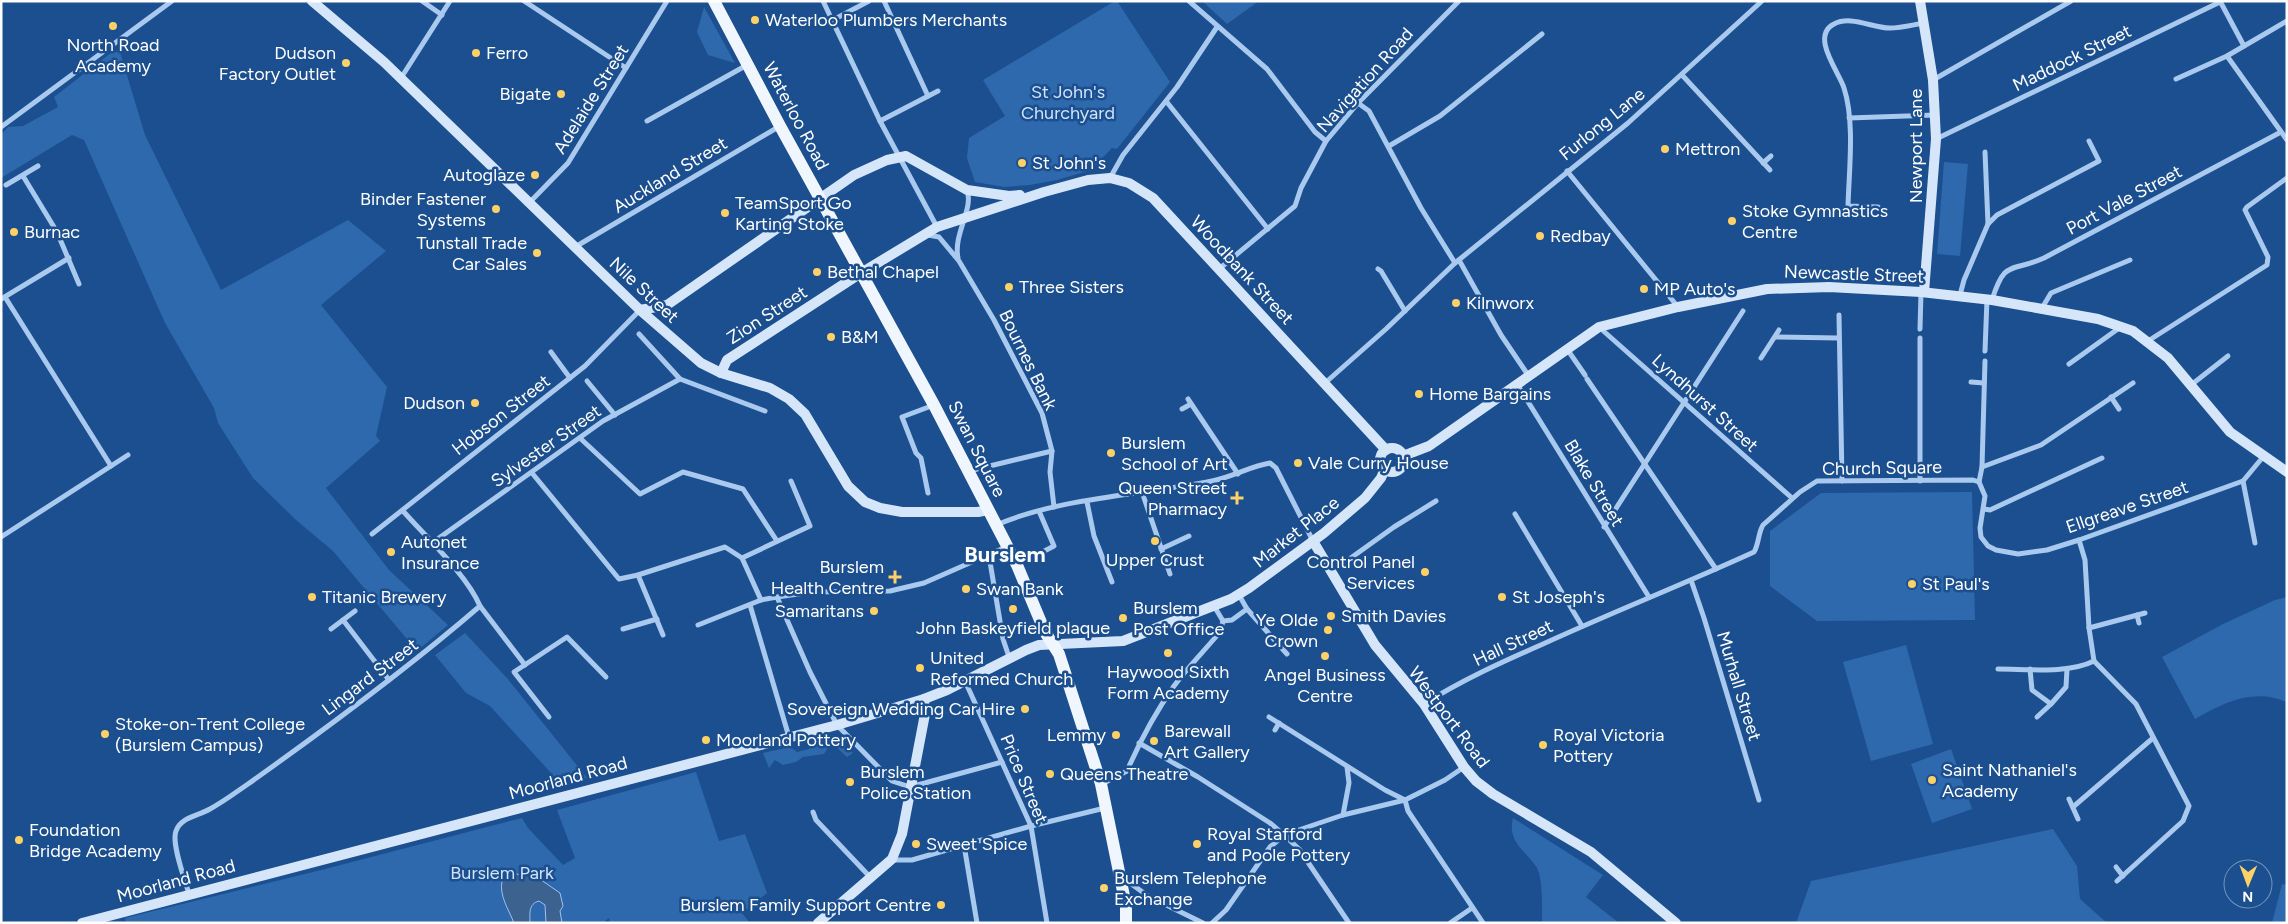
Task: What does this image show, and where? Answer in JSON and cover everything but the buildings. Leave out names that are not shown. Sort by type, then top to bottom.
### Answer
[{"type":"main road","name":"Nile Street","points":[[312,1],[401,78],[640,310],[701,362],[721,373],[781,393],[805,414],[848,486],[864,502],[880,508],[902,512],[931,513],[988,510]]},
{"type":"main road","name":"Waterloo Road","points":[[714,1],[861,273]]},
{"type":"main road","name":"Newport Lane","points":[[1920,1],[1933,80],[1936,139],[1931,224],[1923,292]]},
{"type":"main road","points":[[659,326],[661,313],[667,305],[820,197],[854,175],[886,160],[900,156],[913,158],[967,190],[1009,196],[1044,192]]},
{"type":"main road","name":"Woodbank Street","points":[[1044,192],[1088,180],[1110,178],[1129,183],[1153,198],[1386,450]]},
{"type":"main road","name":"Zion Street","points":[[721,373],[728,360],[861,273],[937,227],[1044,192]]},
{"type":"main road","name":"Swan Square","points":[[861,273],[934,404],[1008,547],[1045,632],[1054,645],[1064,668],[1102,784],[1126,906],[1126,923]]},
{"type":"main road","name":"Newcastle Street","points":[[1403,456],[1429,446],[1516,383],[1599,327],[1678,307],[1781,287],[1834,287],[1960,295],[2042,308],[2098,319],[2122,326],[2148,340],[2168,358],[2230,432],[2287,472]]},
{"type":"main road","points":[[640,310],[667,305]]},
{"type":"main road","points":[[1395,448],[1403,456],[1403,464],[1400,469],[1392,471],[1385,469],[1381,459],[1386,450],[1395,448]]},
{"type":"main road","name":"Market Place","points":[[1054,645],[1123,641],[1214,606],[1239,594],[1313,540],[1365,498],[1381,478],[1385,469]]},
{"type":"main road","name":"Westport Road","points":[[1313,540],[1375,645],[1424,704],[1464,766],[1476,781],[1493,794],[1591,852],[1676,923]]},
{"type":"main road","name":"Moorland Road","points":[[82,923],[837,725],[924,699],[965,681],[1009,657],[1039,645],[1054,645]]},
{"type":"main road","points":[[818,923],[892,860],[902,834],[926,714],[924,699]]},
{"type":"street","points":[[1,127],[172,1]]},
{"type":"street","points":[[422,1],[442,15]]},
{"type":"street","points":[[401,78],[450,1]]},
{"type":"street","points":[[524,1],[626,68]]},
{"type":"street","name":"Adelaide Street","points":[[529,203],[568,163],[667,1]]},
{"type":"street","points":[[823,1],[880,121],[937,227]]},
{"type":"street","points":[[833,20],[869,1]]},
{"type":"street","points":[[884,1],[928,96]]},
{"type":"street","points":[[1189,1],[1216,27],[1267,69],[1315,132],[1326,141]]},
{"type":"street","name":"Navigation Road","points":[[1219,270],[1295,206],[1301,188],[1326,141],[1358,103],[1459,1]]},
{"type":"street","name":"Furlong Lane","points":[[1325,384],[1457,262],[1628,123],[1762,1]]},
{"type":"street","points":[[1933,80],[2071,1]]},
{"type":"street","points":[[2220,1],[2244,46]]},
{"type":"street","name":"Maddock Street","points":[[1936,139],[2220,1]]},
{"type":"street","points":[[1878,207],[1848,206],[1848,99],[1844,86],[1824,45],[1824,35],[1832,24],[1854,21],[1888,28],[1924,22]]},
{"type":"street","points":[[2176,79],[2226,56],[2287,21]]},
{"type":"street","points":[[1110,178],[1123,154],[1166,101],[1216,27]]},
{"type":"street","points":[[1389,146],[1440,116],[1542,34]]},
{"type":"street","points":[[2226,56],[2287,140]]},
{"type":"street","points":[[648,121],[748,64]]},
{"type":"street","points":[[1682,74],[1770,170]]},
{"type":"street","points":[[880,121],[938,91]]},
{"type":"street","points":[[1166,101],[1268,229]]},
{"type":"street","points":[[1358,103],[1369,111],[1421,208],[1528,375]]},
{"type":"street","points":[[1849,118],[1935,114]]},
{"type":"street","name":"Auckland Street","points":[[574,247],[780,126]]},
{"type":"street","name":"Port Vale Street","points":[[1984,351],[1990,300],[1998,280],[2009,269],[2044,258],[2281,132]]},
{"type":"street","points":[[1960,295],[1964,280],[1988,224],[1997,215],[2099,161],[2089,140]]},
{"type":"street","points":[[1986,152],[1988,224]]},
{"type":"street","points":[[1763,163],[1771,156]]},
{"type":"street","points":[[6,186],[38,166]]},
{"type":"street","points":[[1567,171],[1678,307]]},
{"type":"street","points":[[23,176],[57,232],[80,284]]},
{"type":"street","points":[[2148,340],[2267,265],[2268,262],[2245,210],[2287,178]]},
{"type":"street","name":"Bournes Bank","points":[[959,261],[957,241],[970,202],[967,190]]},
{"type":"street","name":"Bournes Bank","points":[[925,236],[939,236],[959,261],[994,320],[1042,414],[1052,451],[1050,472],[1054,507]]},
{"type":"street","points":[[69,258],[3,298],[111,466]]},
{"type":"street","points":[[2042,308],[2051,293],[2130,260]]},
{"type":"street","points":[[1378,269],[1405,311]]},
{"type":"street","points":[[1920,329],[1923,292]]},
{"type":"street","name":"Hobson Street","points":[[372,534],[570,378],[602,351],[640,310]]},
{"type":"street","points":[[1604,528],[1743,311]]},
{"type":"street","points":[[1839,315],[1842,480]]},
{"type":"street","points":[[2070,364],[2122,326]]},
{"type":"street","name":"Lyndhurst Street","points":[[1599,327],[1792,498]]},
{"type":"street","points":[[1761,358],[1779,330]]},
{"type":"street","points":[[639,334],[680,379],[765,410]]},
{"type":"street","points":[[1774,337],[1838,338]]},
{"type":"street","points":[[1920,338],[1920,481]]},
{"type":"street","points":[[1567,349],[1716,569]]},
{"type":"street","points":[[550,352],[570,378]]},
{"type":"street","points":[[2191,386],[2228,356]]},
{"type":"street","points":[[1984,361],[1982,467],[1979,482],[1984,496],[1984,510],[1990,510],[2102,458]]},
{"type":"street","name":"Sylvester Street","points":[[432,543],[615,415],[680,379]]},
{"type":"street","points":[[587,381],[615,415]]},
{"type":"street","points":[[1971,382],[1984,383]]},
{"type":"street","points":[[1982,467],[2041,445],[2133,382]]},
{"type":"street","name":"Blake Street","points":[[1516,383],[1604,528],[1650,597]]},
{"type":"street","points":[[2111,397],[2119,409]]},
{"type":"street","points":[[1182,410],[1189,401],[1238,474]]},
{"type":"street","points":[[928,493],[921,458],[916,453],[902,418],[934,404]]},
{"type":"street","points":[[581,439],[640,494],[683,472],[743,489],[777,541]]},
{"type":"street","points":[[968,471],[1052,451]]},
{"type":"street","points":[[1,537],[128,455]]},
{"type":"street","name":"Ellgreave Street","points":[[1984,510],[1980,528],[1981,537],[1988,546],[1996,550],[2018,554],[2047,550],[2243,481],[2264,457]]},
{"type":"street","points":[[996,524],[1054,507],[1213,480],[1270,463],[1276,468],[1313,540]]},
{"type":"street","points":[[532,472],[619,578],[638,575],[725,547],[742,558],[761,600]]},
{"type":"street","name":"Church Square","points":[[1754,552],[1763,525],[1792,498],[1817,481],[1973,480],[1979,482]]},
{"type":"street","points":[[742,558],[810,526],[790,481]]},
{"type":"street","points":[[2243,481],[2255,543]]},
{"type":"street","points":[[1142,492],[1170,574]]},
{"type":"street","points":[[1087,502],[1094,536],[1112,582]]},
{"type":"street","points":[[1330,569],[1341,565],[1402,522],[1436,502]]},
{"type":"street","points":[[402,511],[432,543],[476,596],[480,606],[525,665]]},
{"type":"street","points":[[1031,558],[1054,546],[1039,511]]},
{"type":"street","points":[[1515,514],[1582,626]]},
{"type":"street","points":[[1161,549],[1189,536]]},
{"type":"street","points":[[2079,540],[2085,560],[2089,628],[2094,661],[2136,704],[2190,806],[2183,821],[2117,881]]},
{"type":"street","points":[[698,625],[761,600],[777,597],[812,592],[890,591],[924,583],[1008,547]]},
{"type":"street","name":"Hall Street","points":[[1424,704],[1456,684],[1582,626],[1754,552]]},
{"type":"street","points":[[989,556],[1002,639],[1009,657]]},
{"type":"street","points":[[638,575],[663,635]]},
{"type":"street","name":"Murhall Street","points":[[1690,580],[1704,618],[1759,800]]},
{"type":"street","points":[[1239,594],[1247,609],[1287,654]]},
{"type":"street","points":[[777,597],[806,664],[837,725],[896,783],[910,787],[1002,762]]},
{"type":"street","points":[[750,605],[789,737]]},
{"type":"street","name":"Lingard Street","points":[[189,894],[174,840],[176,830],[181,824],[188,818],[208,810],[246,785],[389,680],[480,606]]},
{"type":"street","points":[[1102,784],[1127,771],[1139,742],[1176,684],[1220,632],[1223,621],[1214,606]]},
{"type":"street","points":[[1223,621],[1232,620],[1247,609]]},
{"type":"street","points":[[331,629],[355,611]]},
{"type":"street","points":[[2089,628],[2145,613]]},
{"type":"street","points":[[2137,615],[2139,623]]},
{"type":"street","points":[[623,629],[657,618]]},
{"type":"street","points":[[343,620],[389,680]]},
{"type":"street","points":[[549,717],[514,672],[567,638],[606,676]]},
{"type":"street","points":[[1998,669],[2068,669],[2094,661]]},
{"type":"street","points":[[2030,669],[2032,690],[2051,704]]},
{"type":"street","points":[[2037,718],[2066,687],[2068,669]]},
{"type":"street","name":"Price Street","points":[[965,681],[1032,826],[1048,923]]},
{"type":"street","points":[[1269,717],[1346,766],[1405,800],[1408,811],[1483,923]]},
{"type":"street","points":[[1274,730],[1279,723]]},
{"type":"street","points":[[2073,807],[2153,738]]},
{"type":"street","points":[[1139,742],[1270,823],[1284,835],[1299,849],[1349,923]]},
{"type":"street","points":[[1343,815],[1350,783],[1346,766]]},
{"type":"street","points":[[1212,923],[1226,910],[1270,847],[1284,835],[1343,815],[1405,800],[1445,780],[1464,766]]},
{"type":"street","points":[[2069,799],[2078,819]]},
{"type":"street","points":[[892,860],[912,860],[1032,826],[1106,808]]},
{"type":"street","points":[[813,812],[816,820],[871,878]]},
{"type":"street","points":[[964,845],[976,923]]},
{"type":"street","points":[[2116,867],[2123,876]]},
{"type":"street","points":[[1121,882],[1130,883],[1148,896],[1203,923]]},
{"type":"street","points":[[1450,923],[1472,908]]},
{"type":"green space","name":"St John's Churchyard","points":[[1117,1],[1170,82],[1117,149],[1112,148],[1091,170],[1057,180],[1030,185],[1004,187],[975,182],[967,158],[969,138],[1005,116],[983,80]]},
{"type":"green space","points":[[1202,1],[1259,1],[1227,24]]},
{"type":"green space","points":[[704,7],[735,63],[708,55],[697,32]]},
{"type":"green space","points":[[112,52],[120,52],[145,135],[221,290],[348,220],[386,251],[321,305],[387,387],[376,436],[380,441],[326,488],[389,570],[448,625],[417,651],[333,551],[296,520],[253,478],[218,423],[214,408],[165,323],[84,140],[72,135],[1,178],[1,135],[8,127],[23,126],[58,107],[54,97]]},
{"type":"green space","points":[[1944,162],[1968,164],[1960,256],[1937,254]]},
{"type":"green space","points":[[1972,492],[1975,620],[1817,621],[1770,586],[1770,531],[1821,493]]},
{"type":"green space","points":[[2287,597],[2287,702],[2262,696],[2240,699],[2228,702],[2195,719],[2162,657],[2223,624],[2275,600]]},
{"type":"green space","points":[[465,633],[507,678],[587,778],[561,784],[490,706],[466,693],[435,655]]},
{"type":"green space","points":[[1906,645],[1933,744],[1871,761],[1843,662]]},
{"type":"green space","points":[[834,735],[853,753],[847,757],[835,746],[829,746],[824,754],[803,757],[796,762],[783,765],[775,760],[769,768],[763,753],[790,747],[797,752],[809,749],[813,741]]},
{"type":"green space","points":[[1951,749],[1972,809],[1932,823],[1911,764]]},
{"type":"green space","name":"Burslem Park","points":[[696,772],[719,841],[745,834],[767,893],[742,913],[750,923],[610,923],[609,918],[605,923],[126,923],[125,918],[522,818],[528,828],[563,865],[575,858],[557,810]]},
{"type":"green space","points":[[1513,818],[1603,875],[1586,897],[1619,923],[1542,923],[1542,895],[1539,873],[1515,840],[1512,827]]},
{"type":"green space","points":[[2053,829],[2077,866],[2080,899],[2107,923],[1796,923],[1811,881]]},
{"type":"green space","points":[[2282,884],[2287,885],[2287,923],[2272,923]]},
{"type":"shaded area","points":[[512,874],[534,875],[560,893],[563,906],[560,911],[562,923],[546,923],[545,905],[539,901],[535,902],[531,907],[530,923],[514,923],[505,903],[501,887],[502,881]]},
{"type":"place","name":"Waterloo Plumbers Merchants","points":[[755,20]]},
{"type":"place","name":"North Road Academy","points":[[113,26]]},
{"type":"place","name":"Ferro","points":[[476,53]]},
{"type":"place","name":"Dudson Factory Outlet","points":[[346,63]]},
{"type":"place","name":"Bigate","points":[[561,94]]},
{"type":"place","name":"Mettron","points":[[1665,149]]},
{"type":"place","name":"St John's","points":[[1022,163]]},
{"type":"place","name":"Autoglaze","points":[[535,175]]},
{"type":"place","name":"Binder Fastener Systems","points":[[496,209]]},
{"type":"place","name":"TeamSport Go Karting Stoke","points":[[725,213]]},
{"type":"place","name":"Stoke Gymnastics Centre","points":[[1732,221]]},
{"type":"place","name":"Burnac","points":[[14,232]]},
{"type":"place","name":"Redbay","points":[[1540,236]]},
{"type":"place","name":"Tunstall Trade Car Sales","points":[[537,253]]},
{"type":"place","name":"Bethal Chapel","points":[[817,272]]},
{"type":"place","name":"Three Sisters","points":[[1009,287]]},
{"type":"place","name":"MP Auto's","points":[[1644,289]]},
{"type":"place","name":"Kilnworx","points":[[1456,303]]},
{"type":"place","name":"B&M","points":[[831,337]]},
{"type":"place","name":"Home Bargains","points":[[1419,394]]},
{"type":"place","name":"Dudson","points":[[475,403]]},
{"type":"place","name":"Burslem School of Art","points":[[1111,453]]},
{"type":"place","name":"Vale Curry House","points":[[1298,463]]},
{"type":"place","name":"Queen Street Pharmacy","points":[[1237,498]]},
{"type":"place","name":"Upper Crust","points":[[1155,541]]},
{"type":"place","name":"Autonet Insurance","points":[[391,552]]},
{"type":"place","name":"Control Panel Services","points":[[1425,572]]},
{"type":"place","name":"Burslem Health Centre","points":[[895,577]]},
{"type":"place","name":"St Paul's","points":[[1912,584]]},
{"type":"place","name":"Swan Bank","points":[[966,589]]},
{"type":"place","name":"Titanic Brewery","points":[[312,597]]},
{"type":"place","name":"St Joseph's","points":[[1502,597]]},
{"type":"place","name":"John Baskeyfield plaque","points":[[1013,609]]},
{"type":"place","name":"Samaritans","points":[[874,611]]},
{"type":"place","name":"Smith Davies","points":[[1331,616]]},
{"type":"place","name":"Burslem Post Office","points":[[1123,618]]},
{"type":"place","name":"Ye Olde Crown","points":[[1328,630]]},
{"type":"place","name":"Haywood Sixth Form Academy","points":[[1168,653]]},
{"type":"place","name":"Angel Business Centre","points":[[1325,656]]},
{"type":"place","name":"United Reformed Church","points":[[920,668]]},
{"type":"place","name":"Sovereign Wedding Car Hire","points":[[1025,709]]},
{"type":"place","name":"Stoke-on-Trent College (Burslem Campus)","points":[[105,734]]},
{"type":"place","name":"Lemmy","points":[[1116,735]]},
{"type":"place","name":"Moorland Pottery","points":[[706,740]]},
{"type":"place","name":"Barewall Art Gallery","points":[[1154,741]]},
{"type":"place","name":"Royal Victoria Pottery","points":[[1543,745]]},
{"type":"place","name":"Queens Theatre","points":[[1050,774]]},
{"type":"place","name":"Saint Nathaniel's Academy","points":[[1932,780]]},
{"type":"place","name":"Burslem Police Station","points":[[850,782]]},
{"type":"place","name":"Foundation Bridge Academy","points":[[19,840]]},
{"type":"place","name":"Sweet Spice","points":[[916,844]]},
{"type":"place","name":"Royal Stafford and Poole Pottery","points":[[1197,844]]},
{"type":"place","name":"Burslem Telephone Exchange","points":[[1104,888]]},
{"type":"place","name":"Burslem Family Support Centre","points":[[941,905]]},
{"type":"district","name":"Burslem","points":[[1005,554]]}]
